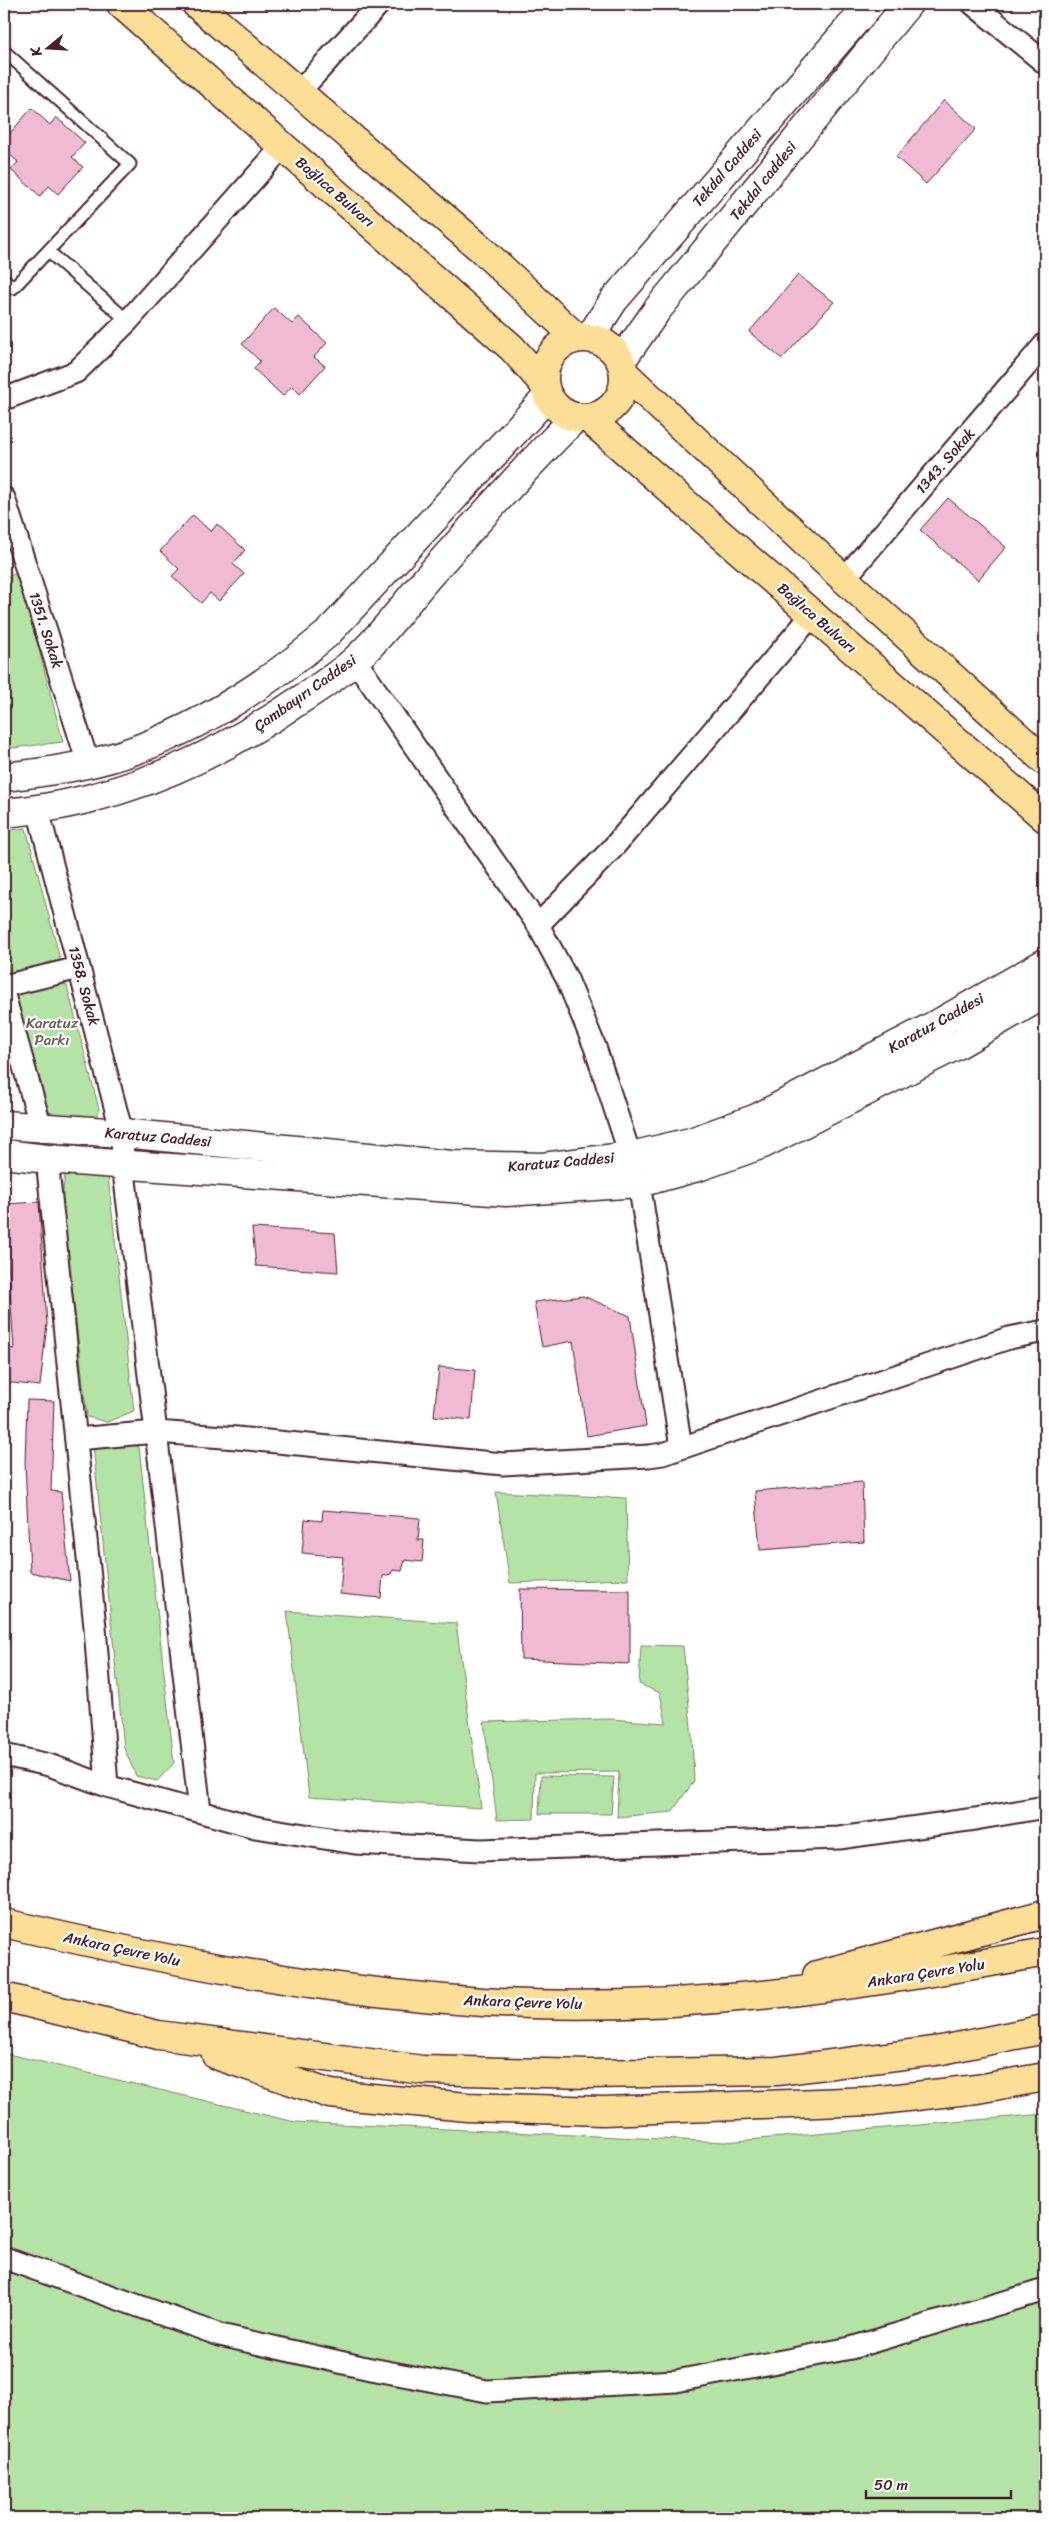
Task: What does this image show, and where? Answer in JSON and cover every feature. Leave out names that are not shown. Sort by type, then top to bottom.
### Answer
[{"type":"main road","name":"Bağlıca Bulvarı","points":[[121,4],[512,348],[546,390]]},
{"type":"main road","points":[[196,4],[584,338]]},
{"type":"main road","name":"Tekdal Caddesi","points":[[584,338],[614,300],[870,4]]},
{"type":"main road","name":"Tekdal caddesi","points":[[623,367],[658,310],[908,4]]},
{"type":"main road","points":[[623,367],[621,392],[611,408],[600,415],[582,417],[564,413],[555,405],[546,390],[544,372],[548,360],[555,349],[565,342],[584,338],[603,342],[614,350],[623,367],[844,578],[1045,761]]},
{"type":"main road","points":[[4,777],[88,763],[138,749],[186,728],[258,687],[293,663],[327,634],[546,390]]},
{"type":"main road","name":"Bağlıca Bulvarı","points":[[582,417],[814,614],[1045,818]]},
{"type":"main road","name":"Çambayırı Caddesi","points":[[4,813],[38,810],[114,792],[190,764],[274,718],[355,660],[515,478],[582,417]]},
{"type":"main road","name":"Karatuz Caddesi","points":[[4,1125],[122,1133],[452,1166],[543,1167],[631,1156],[691,1142],[757,1118],[943,1021],[1045,963]]},
{"type":"main road","name":"Karatuz Caddesi","points":[[4,1154],[47,1159],[506,1192],[639,1183],[701,1166],[763,1144],[957,1045],[1045,994]]},
{"type":"main road","points":[[732,1999],[1045,1914]]},
{"type":"main road","name":"Ankara Çevre Yolu","points":[[4,1923],[111,1948],[247,1974],[391,1994],[486,2002],[605,2004],[732,1999],[930,1974],[1045,1952]]},
{"type":"main road","points":[[4,1997],[158,2036],[330,2094],[467,2107],[603,2112],[872,2101],[977,2089],[1045,2078]]},
{"type":"main road","points":[[158,2036],[423,2070],[589,2074],[777,2071],[942,2050],[1045,2029]]},
{"type":"street","points":[[298,92],[379,4]]},
{"type":"street","points":[[973,4],[1045,63]]},
{"type":"street","points":[[4,399],[76,372],[128,321],[283,146]]},
{"type":"street","name":"1343. Sokak","points":[[844,578],[1045,344]]},
{"type":"street","name":"1351. Sokak","points":[[4,498],[88,763]]},
{"type":"street","points":[[538,925],[611,850],[814,614]]},
{"type":"street","points":[[355,660],[538,925],[567,979],[595,1047],[639,1183],[681,1447]]},
{"type":"street","name":"1358. Sokak","points":[[38,810],[122,1133],[123,1164],[200,1812]]},
{"type":"street","points":[[4,986],[79,968]]},
{"type":"street","points":[[4,995],[41,1128]]},
{"type":"street","points":[[47,1159],[95,1627],[107,1786]]},
{"type":"street","points":[[76,1439],[156,1432],[503,1464],[649,1456],[1009,1338],[1045,1330]]},
{"type":"street","points":[[4,1754],[49,1765],[107,1786],[255,1827],[355,1843],[480,1850],[839,1838],[1045,1807]]},
{"type":"street","points":[[4,2258],[220,2335],[366,2368],[487,2391],[686,2379],[852,2348],[1045,2290]]},
{"type":"lane","points":[[4,51],[130,164],[13,288],[4,279]]},
{"type":"lane","points":[[49,252],[128,321]]},
{"type":"green space","points":[[19,573],[63,742],[4,749],[4,577]]},
{"type":"green space","name":"Karatuz Parkı","points":[[26,828],[99,1109],[96,1124],[53,1122],[44,1109],[4,955],[4,831]]},
{"type":"green space","points":[[65,1173],[108,1176],[134,1411],[107,1422],[87,1417],[62,1202]]},
{"type":"green space","points":[[119,1440],[139,1447],[174,1763],[157,1781],[136,1776],[124,1748],[93,1445]]},
{"type":"green space","points":[[496,1492],[626,1498],[628,1579],[510,1583]]},
{"type":"green space","points":[[287,1611],[456,1623],[481,1808],[309,1797]]},
{"type":"green space","points":[[641,1645],[683,1646],[692,1737],[694,1781],[672,1812],[617,1817],[619,1772],[535,1773],[534,1819],[497,1820],[484,1722],[610,1719],[666,1723],[660,1693],[639,1684]]},
{"type":"green space","points":[[541,1776],[614,1777],[611,1814],[539,1814]]},
{"type":"green space","points":[[4,2053],[295,2122],[725,2142],[1045,2114],[1045,2518],[4,2518]]},
{"type":"building","points":[[944,100],[976,129],[926,184],[896,157]]},
{"type":"building","points":[[32,108],[50,125],[56,117],[85,143],[72,157],[83,167],[58,194],[49,186],[40,196],[11,170],[18,162],[4,149],[4,140]]},
{"type":"building","points":[[798,275],[834,302],[782,359],[749,332]]},
{"type":"building","points":[[274,308],[292,324],[299,317],[327,343],[314,357],[325,366],[300,394],[292,386],[283,396],[254,369],[260,361],[242,344]]},
{"type":"building","points":[[948,498],[1006,547],[978,580],[920,530]]},
{"type":"building","points":[[193,515],[211,532],[217,524],[245,550],[233,564],[244,574],[219,601],[210,593],[201,603],[172,576],[179,569],[160,551]]},
{"type":"building","points":[[39,1202],[47,1324],[40,1386],[4,1382],[4,1347],[14,1349],[4,1204]]},
{"type":"building","points":[[252,1228],[335,1233],[338,1272],[256,1266]]},
{"type":"building","points":[[583,1296],[630,1316],[646,1426],[587,1436],[573,1341],[542,1347],[534,1302]]},
{"type":"building","points":[[439,1367],[475,1370],[471,1420],[434,1416]]},
{"type":"building","points":[[27,1400],[54,1401],[51,1491],[61,1492],[70,1581],[30,1572],[25,1463]]},
{"type":"building","points":[[862,1482],[864,1542],[760,1550],[755,1491]]},
{"type":"building","points":[[323,1510],[420,1518],[418,1540],[424,1540],[422,1562],[405,1560],[402,1571],[393,1570],[391,1574],[383,1576],[381,1598],[340,1594],[343,1557],[302,1553],[305,1519],[322,1521]]},
{"type":"building","points":[[520,1589],[630,1590],[630,1664],[521,1659]]}]
